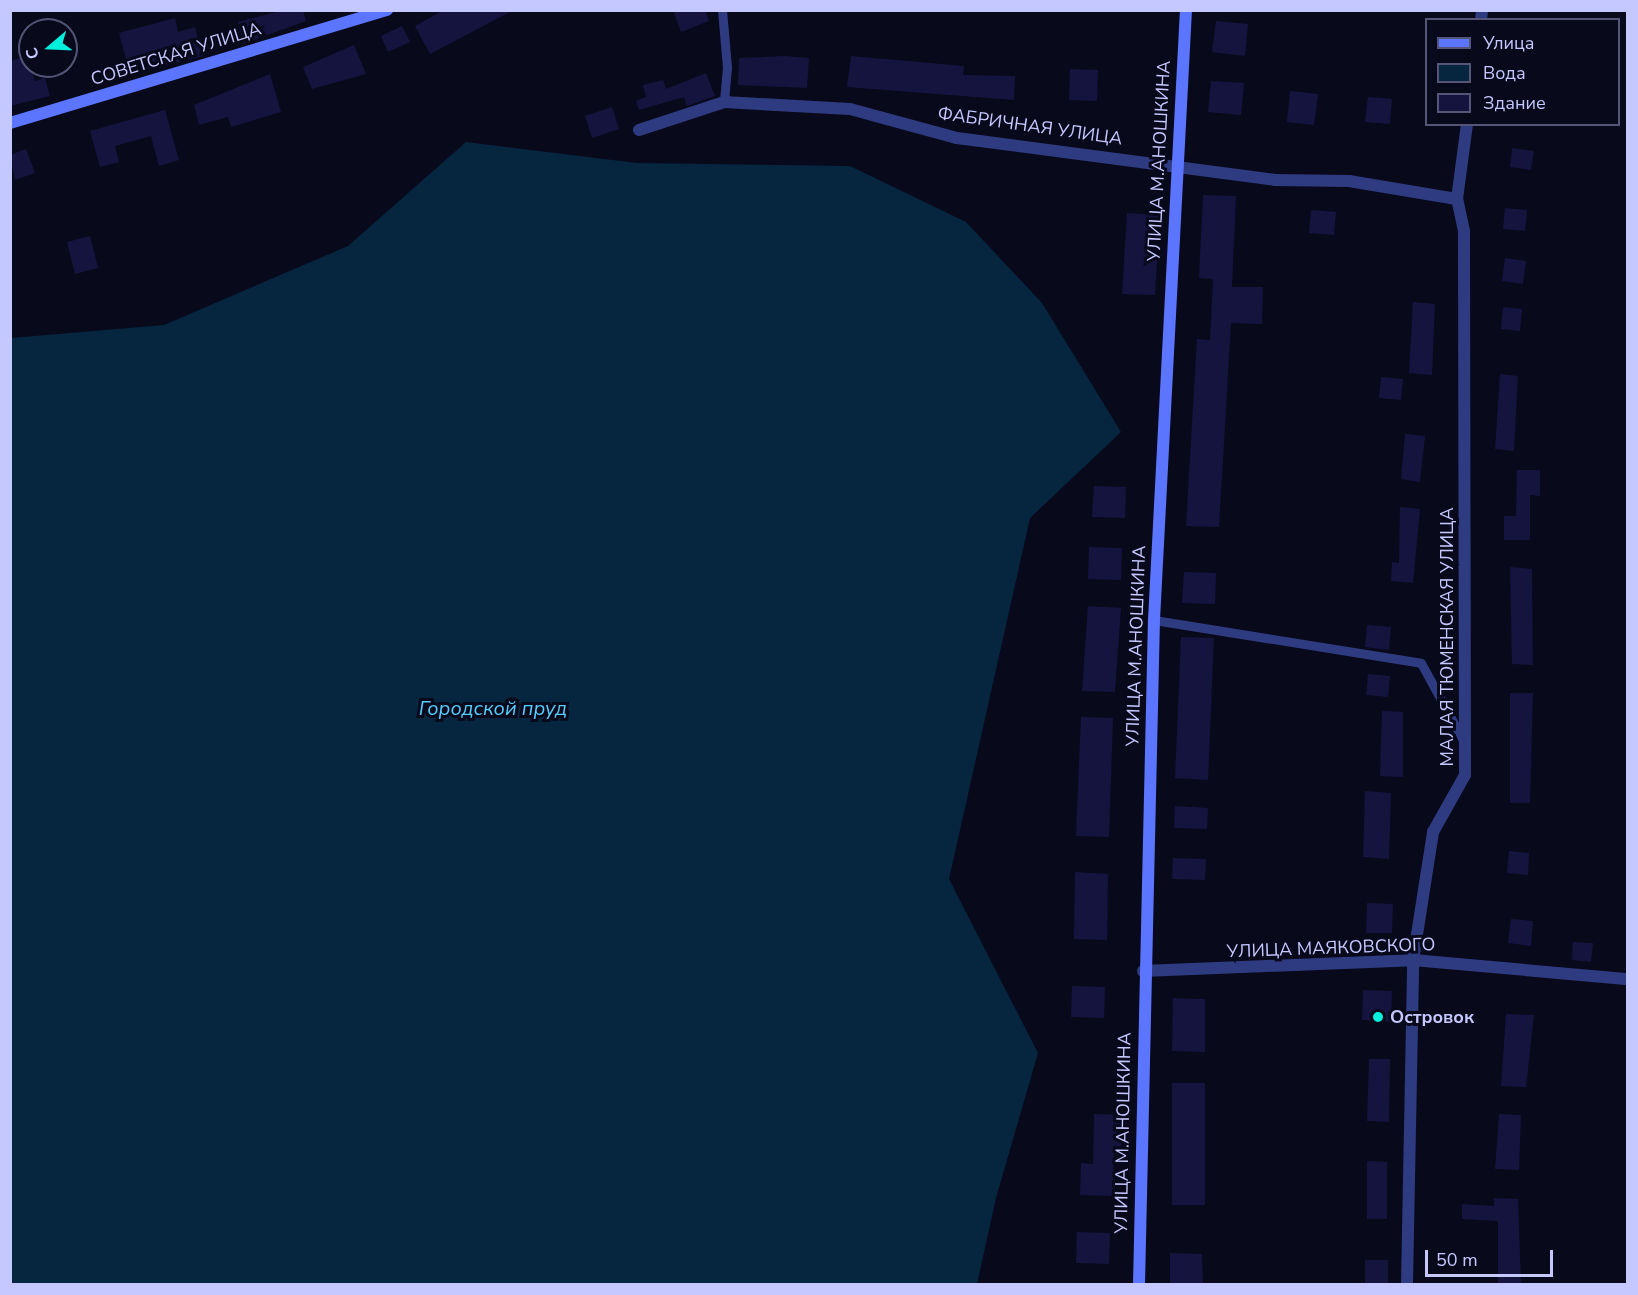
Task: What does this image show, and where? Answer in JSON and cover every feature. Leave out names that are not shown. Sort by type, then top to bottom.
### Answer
[{"type":"street","name":"СОВЕТСКАЯ УЛИЦА","points":[[10,123],[387,10]]},
{"type":"street","name":"УЛИЦА М.АНОШКИНА","points":[[1139,1284],[1143,971],[1154,620],[1176,164],[1186,10]]},
{"type":"street","name":"ФАБРИЧНАЯ УЛИЦА","points":[[639,130],[724,102],[850,109],[957,138],[1176,164],[1275,180],[1349,181],[1457,199]]},
{"type":"street","name":"МАЛАЯ ТЮМЕНСКАЯ УЛИЦА","points":[[1407,1284],[1413,960],[1433,832],[1465,775],[1464,231],[1457,199],[1467,126]]},
{"type":"street","name":"УЛИЦА МАЯКОВСКОГО","points":[[1143,971],[1413,960],[1628,979]]},
{"type":"lane","points":[[722,10],[727,67],[724,102]]},
{"type":"lane","points":[[1154,620],[1420,663],[1465,744]]},
{"type":"water","name":"Городской пруд","points":[[466,142],[637,163],[850,166],[966,222],[1042,303],[1121,432],[1030,518],[949,879],[1038,1053],[996,1198],[977,1284],[11,1284],[11,338],[164,325],[348,246]]},
{"type":"building","points":[[284,10],[303,10],[306,21],[243,44],[238,22]]},
{"type":"building","points":[[444,10],[514,10],[430,54],[415,26]]},
{"type":"building","points":[[673,10],[705,10],[709,21],[681,32]]},
{"type":"building","points":[[175,18],[178,32],[195,27],[203,56],[130,74],[119,33]]},
{"type":"building","points":[[1216,21],[1248,24],[1245,56],[1212,52]]},
{"type":"building","points":[[402,26],[410,42],[388,52],[381,36]]},
{"type":"building","points":[[354,45],[366,74],[312,89],[303,67]]},
{"type":"building","points":[[784,56],[809,58],[807,88],[738,85],[739,58]]},
{"type":"building","points":[[851,56],[964,66],[963,75],[1015,76],[1014,100],[847,87]]},
{"type":"building","points":[[18,59],[18,78],[34,78],[35,81],[45,78],[50,96],[10,106],[10,61]]},
{"type":"building","points":[[1070,69],[1098,70],[1097,101],[1069,100]]},
{"type":"building","points":[[706,73],[715,96],[687,106],[684,97],[639,110],[636,101],[646,97],[643,85],[663,80],[666,89]]},
{"type":"building","points":[[270,74],[281,112],[231,127],[228,117],[199,125],[194,105]]},
{"type":"building","points":[[1211,81],[1244,83],[1241,115],[1208,112]]},
{"type":"building","points":[[1290,91],[1318,94],[1314,125],[1287,122]]},
{"type":"building","points":[[1368,97],[1392,99],[1390,124],[1365,122]]},
{"type":"building","points":[[612,107],[619,129],[592,138],[585,116]]},
{"type":"building","points":[[165,110],[179,160],[159,166],[151,136],[115,146],[119,162],[100,167],[90,131]]},
{"type":"building","points":[[1512,148],[1534,151],[1531,170],[1510,167]]},
{"type":"building","points":[[26,149],[35,173],[15,180],[10,155]]},
{"type":"building","points":[[1203,195],[1236,196],[1232,287],[1263,287],[1262,324],[1231,323],[1219,527],[1186,526],[1197,339],[1210,340],[1213,279],[1199,278]]},
{"type":"building","points":[[1505,208],[1527,210],[1525,231],[1503,229]]},
{"type":"building","points":[[1311,210],[1336,212],[1334,235],[1309,233]]},
{"type":"building","points":[[1127,213],[1160,215],[1155,295],[1122,294]]},
{"type":"building","points":[[90,236],[98,268],[75,274],[67,242]]},
{"type":"building","points":[[1505,258],[1526,261],[1523,284],[1502,281]]},
{"type":"building","points":[[1413,302],[1435,304],[1432,375],[1409,373]]},
{"type":"building","points":[[1503,307],[1522,309],[1520,331],[1501,329]]},
{"type":"building","points":[[1500,374],[1518,376],[1514,451],[1495,449]]},
{"type":"building","points":[[1381,377],[1403,379],[1401,400],[1379,398]]},
{"type":"building","points":[[1405,434],[1425,436],[1420,482],[1401,479]]},
{"type":"building","points":[[1517,470],[1540,470],[1540,496],[1530,495],[1530,540],[1504,540],[1504,516],[1516,516]]},
{"type":"building","points":[[1094,486],[1126,487],[1125,518],[1092,517]]},
{"type":"building","points":[[1400,507],[1420,509],[1413,583],[1391,581],[1392,562],[1399,563]]},
{"type":"building","points":[[1089,547],[1122,548],[1121,580],[1088,579]]},
{"type":"building","points":[[1510,567],[1532,569],[1533,665],[1512,664]]},
{"type":"building","points":[[1184,572],[1216,573],[1215,604],[1182,603]]},
{"type":"building","points":[[1088,606],[1121,608],[1115,692],[1082,691]]},
{"type":"building","points":[[1367,625],[1391,627],[1389,650],[1365,647]]},
{"type":"building","points":[[1181,637],[1214,638],[1208,780],[1175,778]]},
{"type":"building","points":[[1368,674],[1390,676],[1388,697],[1366,695]]},
{"type":"building","points":[[1510,693],[1533,693],[1530,803],[1510,803]]},
{"type":"building","points":[[1382,711],[1403,712],[1403,777],[1380,776]]},
{"type":"building","points":[[1081,717],[1113,718],[1109,837],[1076,836]]},
{"type":"building","points":[[1365,791],[1391,793],[1389,859],[1363,857]]},
{"type":"building","points":[[1175,806],[1208,808],[1207,829],[1174,828]]},
{"type":"building","points":[[1509,851],[1529,853],[1528,875],[1507,873]]},
{"type":"building","points":[[1173,858],[1206,859],[1205,880],[1172,879]]},
{"type":"building","points":[[1075,872],[1108,874],[1107,940],[1074,939]]},
{"type":"building","points":[[1367,903],[1393,904],[1392,933],[1366,933]]},
{"type":"building","points":[[1511,919],[1533,921],[1531,946],[1508,943]]},
{"type":"building","points":[[1573,942],[1593,943],[1591,962],[1572,960]]},
{"type":"building","points":[[1072,986],[1105,987],[1104,1018],[1071,1017]]},
{"type":"building","points":[[1363,990],[1392,991],[1391,1022],[1362,1020]]},
{"type":"building","points":[[1173,998],[1205,999],[1205,1052],[1172,1051]]},
{"type":"building","points":[[1506,1014],[1534,1015],[1526,1087],[1501,1086]]},
{"type":"building","points":[[1369,1059],[1390,1059],[1389,1122],[1367,1121]]},
{"type":"building","points":[[1172,1083],[1205,1083],[1205,1205],[1172,1205]]},
{"type":"building","points":[[1094,1114],[1127,1115],[1126,1147],[1114,1146],[1113,1196],[1080,1195],[1081,1163],[1093,1164]]},
{"type":"building","points":[[1499,1114],[1521,1115],[1519,1170],[1495,1169]]},
{"type":"building","points":[[1367,1161],[1387,1162],[1387,1219],[1367,1219]]},
{"type":"building","points":[[1494,1198],[1518,1199],[1521,1284],[1498,1284],[1498,1221],[1462,1219],[1462,1204],[1494,1206]]},
{"type":"building","points":[[1077,1232],[1110,1233],[1109,1264],[1076,1263]]},
{"type":"building","points":[[1170,1253],[1202,1254],[1203,1284],[1170,1284]]},
{"type":"building","points":[[1365,1260],[1388,1260],[1388,1284],[1365,1283]]},
{"type":"place","name":"Островок","points":[[1378,1017]]}]
